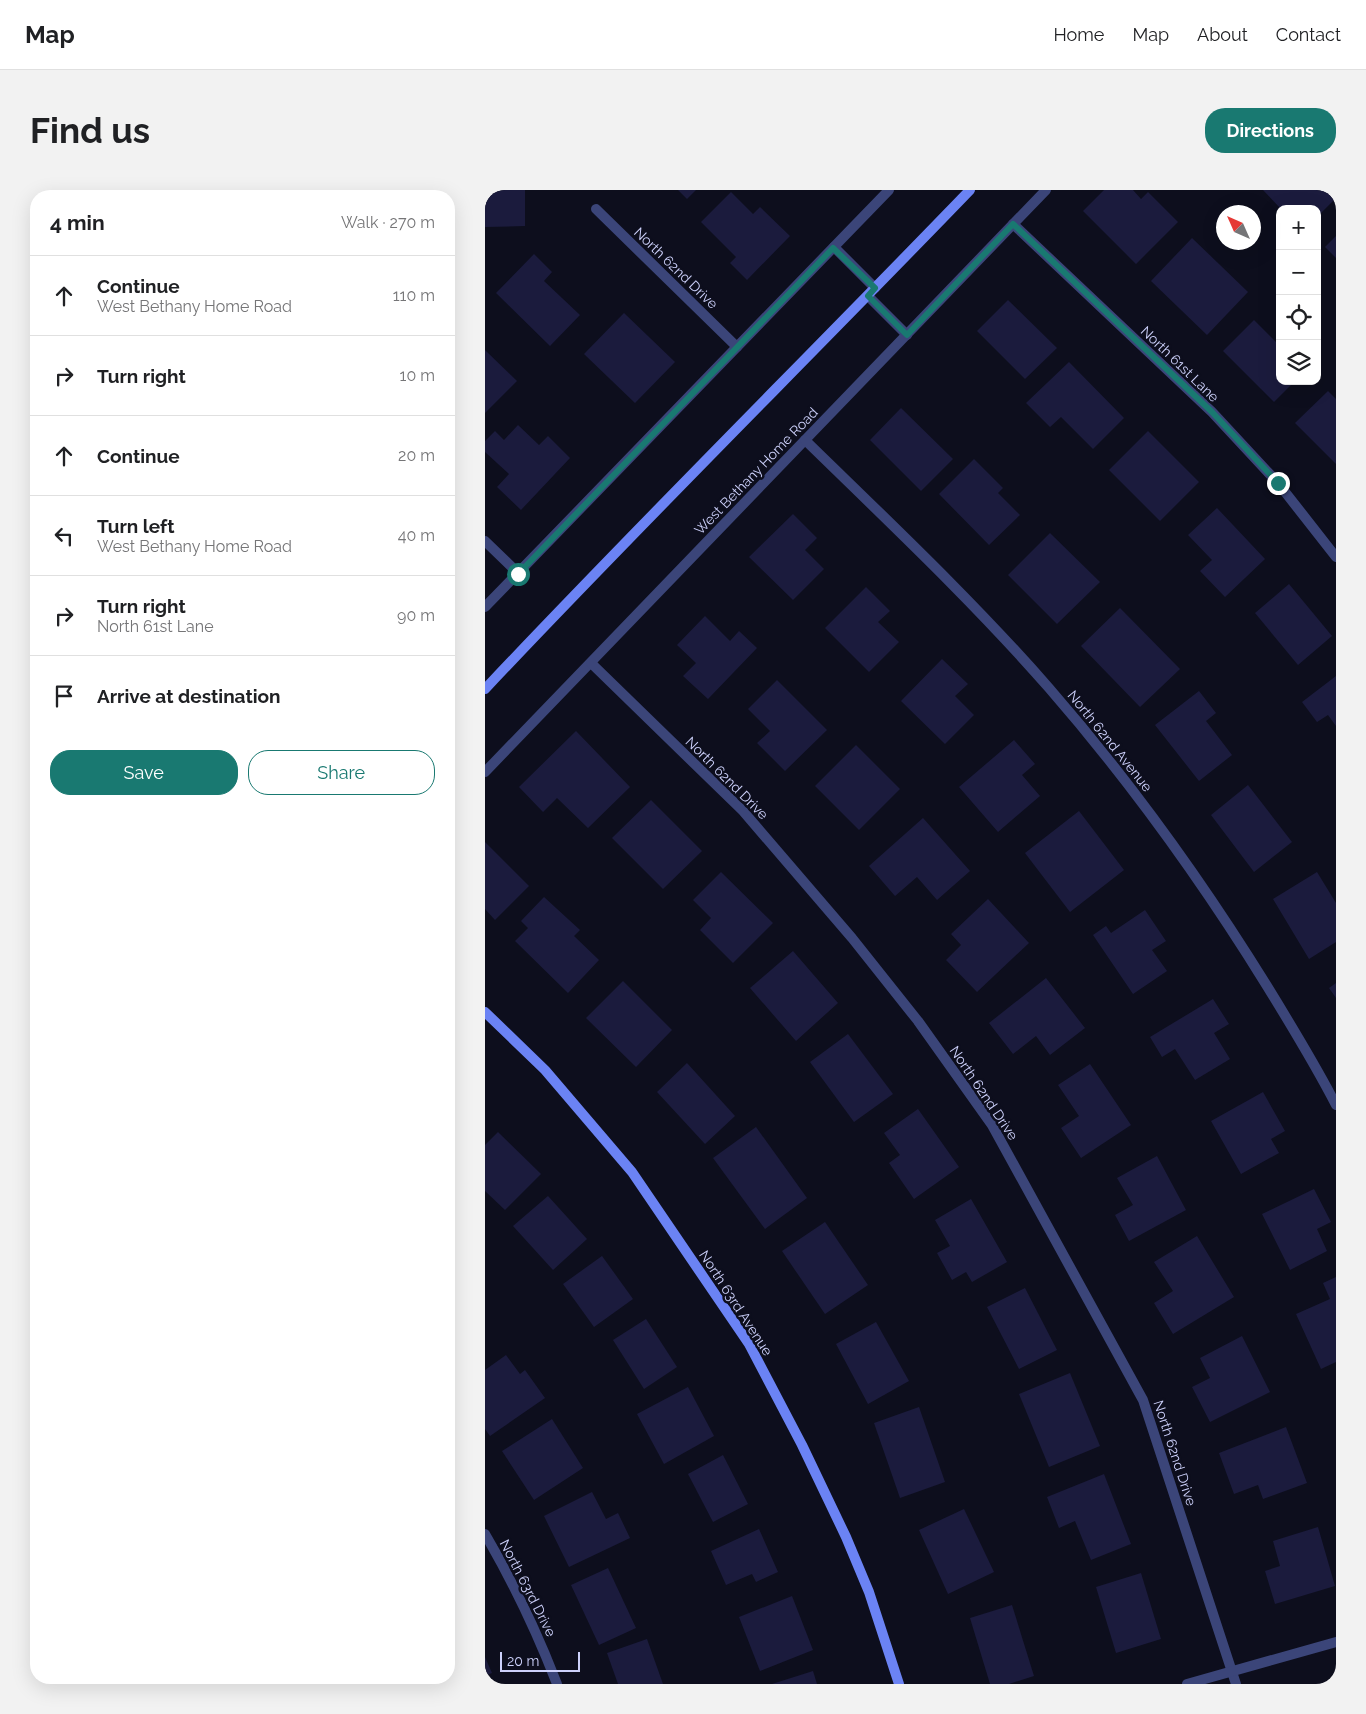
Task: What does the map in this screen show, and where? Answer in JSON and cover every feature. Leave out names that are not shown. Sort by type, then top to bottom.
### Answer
[{"type":"street","points":[[485,607],[889,190]]},
{"type":"street","points":[[485,689],[574,595],[970,190]]},
{"type":"street","name":"West Bethany Home Road","points":[[485,772],[1046,190]]},
{"type":"street","name":"North 62nd Drive","points":[[596,209],[737,347]]},
{"type":"street","name":"North 61st Lane","points":[[1013,224],[1212,412],[1278,483],[1336,557]]},
{"type":"street","points":[[833,248],[875,288]]},
{"type":"street","points":[[868,296],[907,335]]},
{"type":"street","name":"North 62nd Avenue","points":[[805,440],[947,579],[1049,688],[1108,760],[1170,840],[1241,945],[1316,1066],[1336,1105]]},
{"type":"street","points":[[485,541],[518,574]]},
{"type":"street","name":"North 62nd Drive","points":[[591,663],[743,810],[852,938],[918,1022],[992,1125],[1143,1400],[1236,1684]]},
{"type":"street","name":"North 63rd Avenue","points":[[485,1012],[545,1070],[632,1172],[749,1344],[802,1445],[846,1537],[869,1592],[899,1684]]},
{"type":"street","name":"North 63rd Drive","points":[[485,1534],[512,1580],[545,1652],[557,1684]]},
{"type":"street","points":[[1187,1684],[1336,1642]]},
{"type":"building","points":[[485,190],[525,190],[525,226],[485,227]]},
{"type":"building","points":[[678,190],[696,190],[687,199]]},
{"type":"building","points":[[1104,190],[1133,190],[1141,199],[1148,192],[1178,222],[1136,264],[1083,211]]},
{"type":"building","points":[[1263,190],[1332,190],[1336,194],[1336,198],[1321,213],[1321,205],[1277,205]]},
{"type":"building","points":[[731,192],[753,214],[760,207],[790,236],[747,280],[730,263],[736,257],[701,222]]},
{"type":"building","points":[[1336,236],[1336,258],[1325,247]]},
{"type":"building","points":[[1192,238],[1248,292],[1207,335],[1151,281]]},
{"type":"building","points":[[534,254],[552,272],[544,281],[580,315],[550,346],[496,293]]},
{"type":"building","points":[[1008,300],[1057,348],[1025,379],[977,331]]},
{"type":"building","points":[[624,313],[675,362],[635,403],[584,354]]},
{"type":"building","points":[[1254,320],[1276,342],[1276,385],[1291,385],[1274,402],[1223,351]]},
{"type":"building","points":[[485,350],[517,381],[485,413]]},
{"type":"building","points":[[1069,362],[1124,418],[1093,449],[1061,417],[1050,427],[1026,403]]},
{"type":"building","points":[[1328,391],[1336,399],[1336,464],[1295,423]]},
{"type":"building","points":[[901,408],[953,459],[921,491],[870,440]]},
{"type":"building","points":[[518,425],[539,445],[548,436],[570,458],[521,510],[497,487],[509,474],[485,452],[485,441],[495,431],[504,440]]},
{"type":"building","points":[[1148,431],[1199,482],[1160,521],[1109,470]]},
{"type":"building","points":[[974,459],[1003,488],[998,493],[1020,515],[989,545],[939,494]]},
{"type":"building","points":[[1217,508],[1265,559],[1225,597],[1200,571],[1212,560],[1188,535]]},
{"type":"building","points":[[793,514],[817,538],[805,550],[824,569],[793,600],[749,557]]},
{"type":"building","points":[[1050,533],[1100,582],[1057,624],[1008,575]]},
{"type":"building","points":[[1289,584],[1332,636],[1298,665],[1255,613]]},
{"type":"building","points":[[866,587],[890,611],[878,622],[899,642],[869,672],[825,628]]},
{"type":"building","points":[[1120,608],[1180,669],[1140,707],[1081,646]]},
{"type":"building","points":[[705,616],[730,641],[739,631],[757,648],[708,699],[683,676],[696,663],[677,645]]},
{"type":"building","points":[[942,659],[968,684],[955,696],[974,715],[945,744],[901,701]]},
{"type":"building","points":[[1336,676],[1336,726],[1328,715],[1317,722],[1302,702]]},
{"type":"building","points":[[777,680],[827,730],[785,771],[757,743],[770,731],[748,709]]},
{"type":"building","points":[[1199,691],[1216,713],[1206,721],[1232,755],[1199,781],[1155,725]]},
{"type":"building","points":[[576,731],[630,787],[588,828],[557,798],[543,812],[519,787]]},
{"type":"building","points":[[1014,740],[1035,764],[1022,775],[1040,796],[998,832],[959,787]]},
{"type":"building","points":[[856,745],[900,789],[859,830],[815,786]]},
{"type":"building","points":[[1248,785],[1292,842],[1254,872],[1211,815]]},
{"type":"building","points":[[651,800],[702,851],[663,889],[612,838]]},
{"type":"building","points":[[1079,811],[1124,870],[1070,912],[1025,853]]},
{"type":"building","points":[[923,818],[970,871],[937,900],[917,877],[895,896],[869,866]]},
{"type":"building","points":[[485,842],[529,886],[495,920],[485,909]]},
{"type":"building","points":[[721,872],[773,923],[733,963],[700,930],[711,918],[693,900]]},
{"type":"building","points":[[1317,872],[1336,903],[1336,942],[1309,959],[1273,899]]},
{"type":"building","points":[[544,897],[580,930],[574,936],[599,960],[568,993],[515,941],[528,928],[521,921]]},
{"type":"building","points":[[988,899],[1029,943],[977,992],[946,960],[961,945],[951,934]]},
{"type":"building","points":[[1145,910],[1166,941],[1152,950],[1167,971],[1133,994],[1093,935],[1106,926],[1111,933]]},
{"type":"building","points":[[793,951],[838,1003],[796,1041],[750,988]]},
{"type":"building","points":[[1046,978],[1085,1028],[1050,1055],[1036,1036],[1013,1054],[989,1023]]},
{"type":"building","points":[[623,981],[672,1030],[636,1067],[586,1018]]},
{"type":"building","points":[[1336,983],[1336,998],[1329,988]]},
{"type":"building","points":[[1213,999],[1229,1024],[1214,1033],[1230,1059],[1195,1080],[1175,1049],[1162,1057],[1150,1037]]},
{"type":"building","points":[[848,1034],[893,1094],[854,1122],[810,1062]]},
{"type":"building","points":[[687,1063],[735,1116],[705,1144],[657,1092]]},
{"type":"building","points":[[1090,1064],[1131,1125],[1081,1158],[1061,1128],[1079,1116],[1058,1085]]},
{"type":"building","points":[[1263,1092],[1285,1131],[1271,1139],[1279,1153],[1241,1174],[1211,1121]]},
{"type":"building","points":[[918,1109],[959,1167],[914,1199],[889,1163],[900,1155],[884,1133]]},
{"type":"building","points":[[756,1127],[807,1198],[765,1229],[713,1158]]},
{"type":"building","points":[[498,1132],[541,1174],[505,1210],[485,1191],[485,1145]]},
{"type":"building","points":[[1157,1156],[1186,1210],[1129,1241],[1115,1215],[1133,1205],[1117,1178]]},
{"type":"building","points":[[1314,1189],[1331,1222],[1317,1229],[1327,1251],[1290,1270],[1262,1214]]},
{"type":"building","points":[[548,1196],[587,1239],[553,1270],[513,1226]]},
{"type":"building","points":[[971,1199],[1007,1262],[972,1282],[966,1272],[952,1280],[937,1253],[950,1246],[935,1220]]},
{"type":"building","points":[[825,1222],[868,1285],[825,1314],[782,1251]]},
{"type":"building","points":[[1197,1236],[1234,1297],[1173,1334],[1154,1303],[1173,1291],[1154,1262]]},
{"type":"building","points":[[602,1256],[633,1299],[594,1327],[563,1284]]},
{"type":"building","points":[[1336,1277],[1336,1362],[1321,1369],[1296,1314],[1330,1299],[1323,1283]]},
{"type":"building","points":[[1025,1288],[1057,1350],[1019,1369],[987,1307]]},
{"type":"building","points":[[646,1319],[677,1367],[644,1389],[613,1340]]},
{"type":"building","points":[[876,1322],[909,1381],[868,1404],[836,1344]]},
{"type":"building","points":[[1242,1336],[1270,1392],[1210,1422],[1192,1387],[1210,1378],[1200,1358]]},
{"type":"building","points":[[506,1355],[520,1374],[525,1370],[545,1398],[490,1436],[485,1429],[485,1370]]},
{"type":"building","points":[[1070,1373],[1100,1446],[1049,1467],[1019,1394]]},
{"type":"building","points":[[688,1387],[714,1436],[664,1464],[637,1414]]},
{"type":"building","points":[[919,1407],[945,1482],[900,1498],[874,1423]]},
{"type":"building","points":[[552,1419],[583,1468],[534,1500],[502,1451]]},
{"type":"building","points":[[1286,1427],[1307,1483],[1263,1499],[1258,1485],[1234,1494],[1219,1453]]},
{"type":"building","points":[[723,1455],[748,1504],[713,1522],[688,1474]]},
{"type":"building","points":[[1104,1474],[1131,1544],[1091,1560],[1075,1521],[1059,1528],[1047,1497]]},
{"type":"building","points":[[592,1492],[606,1519],[618,1513],[630,1538],[569,1567],[544,1516]]},
{"type":"building","points":[[964,1509],[994,1572],[948,1594],[919,1530]]},
{"type":"building","points":[[1318,1527],[1335,1586],[1275,1604],[1265,1571],[1280,1566],[1273,1541]]},
{"type":"building","points":[[759,1529],[778,1572],[756,1582],[752,1574],[726,1585],[711,1551]]},
{"type":"building","points":[[608,1568],[636,1628],[599,1645],[571,1585]]},
{"type":"building","points":[[1141,1573],[1161,1639],[1116,1653],[1096,1587]]},
{"type":"building","points":[[792,1596],[813,1650],[760,1671],[739,1617]]},
{"type":"building","points":[[1012,1605],[1034,1676],[1009,1684],[990,1684],[970,1618]]},
{"type":"building","points":[[647,1639],[663,1684],[618,1684],[607,1653]]},
{"type":"building","points":[[485,1657],[492,1673],[485,1676]]},
{"type":"building","points":[[813,1671],[817,1684],[772,1684]]},
{"type":"route","points":[[518,574],[833,248],[875,288],[868,296],[907,335],[1013,224],[1212,412],[1278,483]]}]
